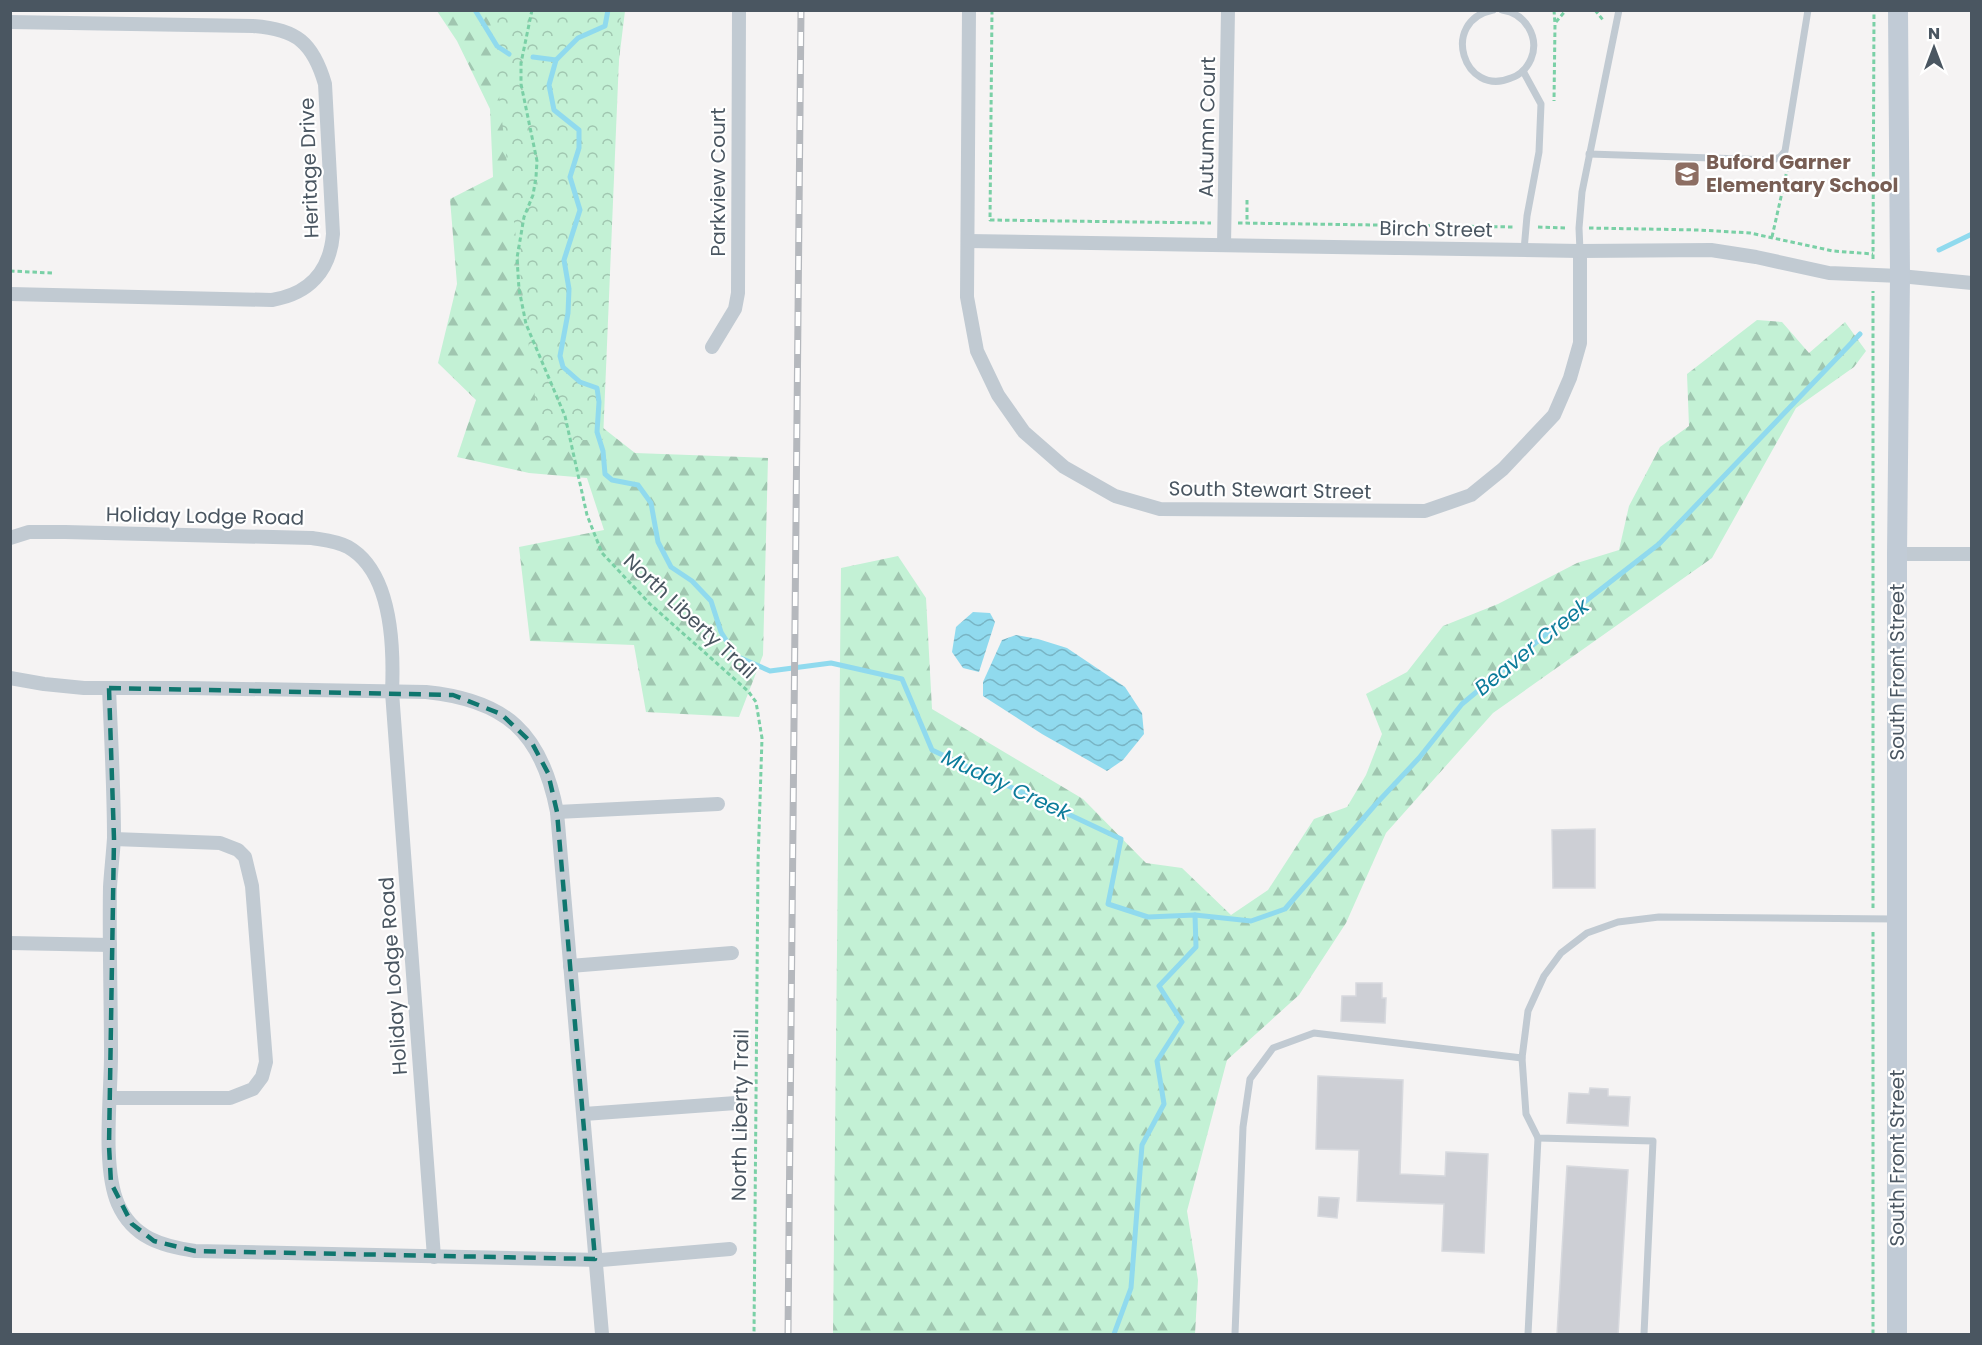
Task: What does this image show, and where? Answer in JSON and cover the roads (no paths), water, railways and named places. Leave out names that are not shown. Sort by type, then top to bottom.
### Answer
[{"type":"street","name":"Parkview Court","points":[[712,348],[735,309],[738,293],[739,10]]},
{"type":"street","name":"South Stewart Street","points":[[969,10],[967,297],[977,351],[998,395],[1024,432],[1064,467],[1115,496],[1160,509],[1425,511],[1471,495],[1503,470],[1554,415],[1570,378],[1580,343],[1580,251]]},
{"type":"street","name":"Autumn Court","points":[[1224,245],[1228,10]]},
{"type":"street","name":"South Front Street","points":[[1897,1335],[1897,554],[1900,276],[1898,10]]},
{"type":"street","name":"Heritage Drive","points":[[10,21],[253,26],[282,30],[301,40],[319,63],[325,84],[333,234],[332,248],[327,263],[317,277],[311,284],[283,298],[260,300],[10,294]]},
{"type":"street","name":"Birch Street","points":[[968,241],[1580,251],[1711,250],[1829,273],[1900,276],[1971,283]]},
{"type":"street","name":"Holiday Lodge Road","points":[[10,538],[29,532],[312,538],[339,543],[359,556],[375,576],[381,588],[391,641],[392,692],[434,1257]]},
{"type":"street","points":[[1897,554],[1971,554]]},
{"type":"street","points":[[10,678],[84,688],[392,692],[453,695],[466,698],[501,714],[516,725],[532,743],[542,761],[551,784],[557,812],[602,1335]]},
{"type":"street","points":[[109,688],[114,839],[110,884],[111,1098],[109,1146],[111,1183],[122,1211],[132,1224],[154,1242],[195,1251],[601,1260],[730,1249]]},
{"type":"street","points":[[557,812],[718,804]]},
{"type":"street","points":[[111,1098],[230,1098],[253,1089],[262,1077],[266,1062],[252,886],[245,857],[238,850],[220,843],[114,839]]},
{"type":"street","points":[[10,943],[110,945]]},
{"type":"street","points":[[570,966],[732,953]]},
{"type":"street","points":[[584,1114],[736,1103]]},
{"type":"lane","points":[[1493,10],[1474,19],[1462,38],[1465,61],[1471,70],[1492,81],[1503,81],[1514,77],[1523,70],[1532,55],[1533,37],[1528,26],[1519,17],[1502,10]]},
{"type":"lane","points":[[1580,251],[1582,192],[1619,10]]},
{"type":"lane","points":[[1589,154],[1773,160],[1780,158],[1785,151],[1809,10]]},
{"type":"lane","points":[[1523,70],[1541,104],[1539,152],[1524,250]]},
{"type":"lane","points":[[1528,1335],[1538,1138],[1526,1114],[1522,1058],[1528,1011],[1544,976],[1561,953],[1587,933],[1618,922],[1659,916],[1897,920]]},
{"type":"lane","points":[[1235,1335],[1243,1127],[1250,1079],[1273,1048],[1314,1033],[1522,1058]]},
{"type":"lane","points":[[1538,1138],[1653,1141],[1644,1335]]},
{"type":"water","points":[[973,612],[990,613],[995,622],[979,672],[963,668],[952,652],[956,627]]},
{"type":"water","points":[[1016,635],[1067,648],[1125,687],[1142,713],[1144,734],[1123,760],[1107,771],[1042,734],[983,696],[983,682],[1002,640]]},
{"type":"waterway","points":[[475,10],[497,46],[509,54]]},
{"type":"waterway","name":"Muddy Creek","points":[[608,10],[605,26],[578,38],[556,60],[549,85],[554,110],[579,130],[579,148],[570,177],[580,210],[564,260],[569,289],[568,313],[560,356],[563,367],[580,382],[597,388],[599,402],[597,432],[603,451],[605,474],[612,480],[638,485],[651,503],[658,542],[671,567],[692,581],[711,601],[721,632],[736,656],[770,671],[831,663],[902,679],[932,750],[1121,839],[1108,904],[1148,917],[1195,915],[1196,947],[1159,986],[1182,1022],[1157,1061],[1164,1104],[1142,1145],[1131,1288],[1114,1334]]},
{"type":"waterway","points":[[533,57],[556,60]]},
{"type":"waterway","name":"Beaver Creek","points":[[1939,250],[1972,234]]},
{"type":"waterway","name":"Beaver Creek","points":[[1195,915],[1251,921],[1285,909],[1419,758],[1462,704],[1587,600],[1659,544],[1860,334]]},
{"type":"railway","points":[[788,1334],[801,10]]},
{"type":"place","name":"Buford Garner Elementary School","points":[[1687,174]]}]
